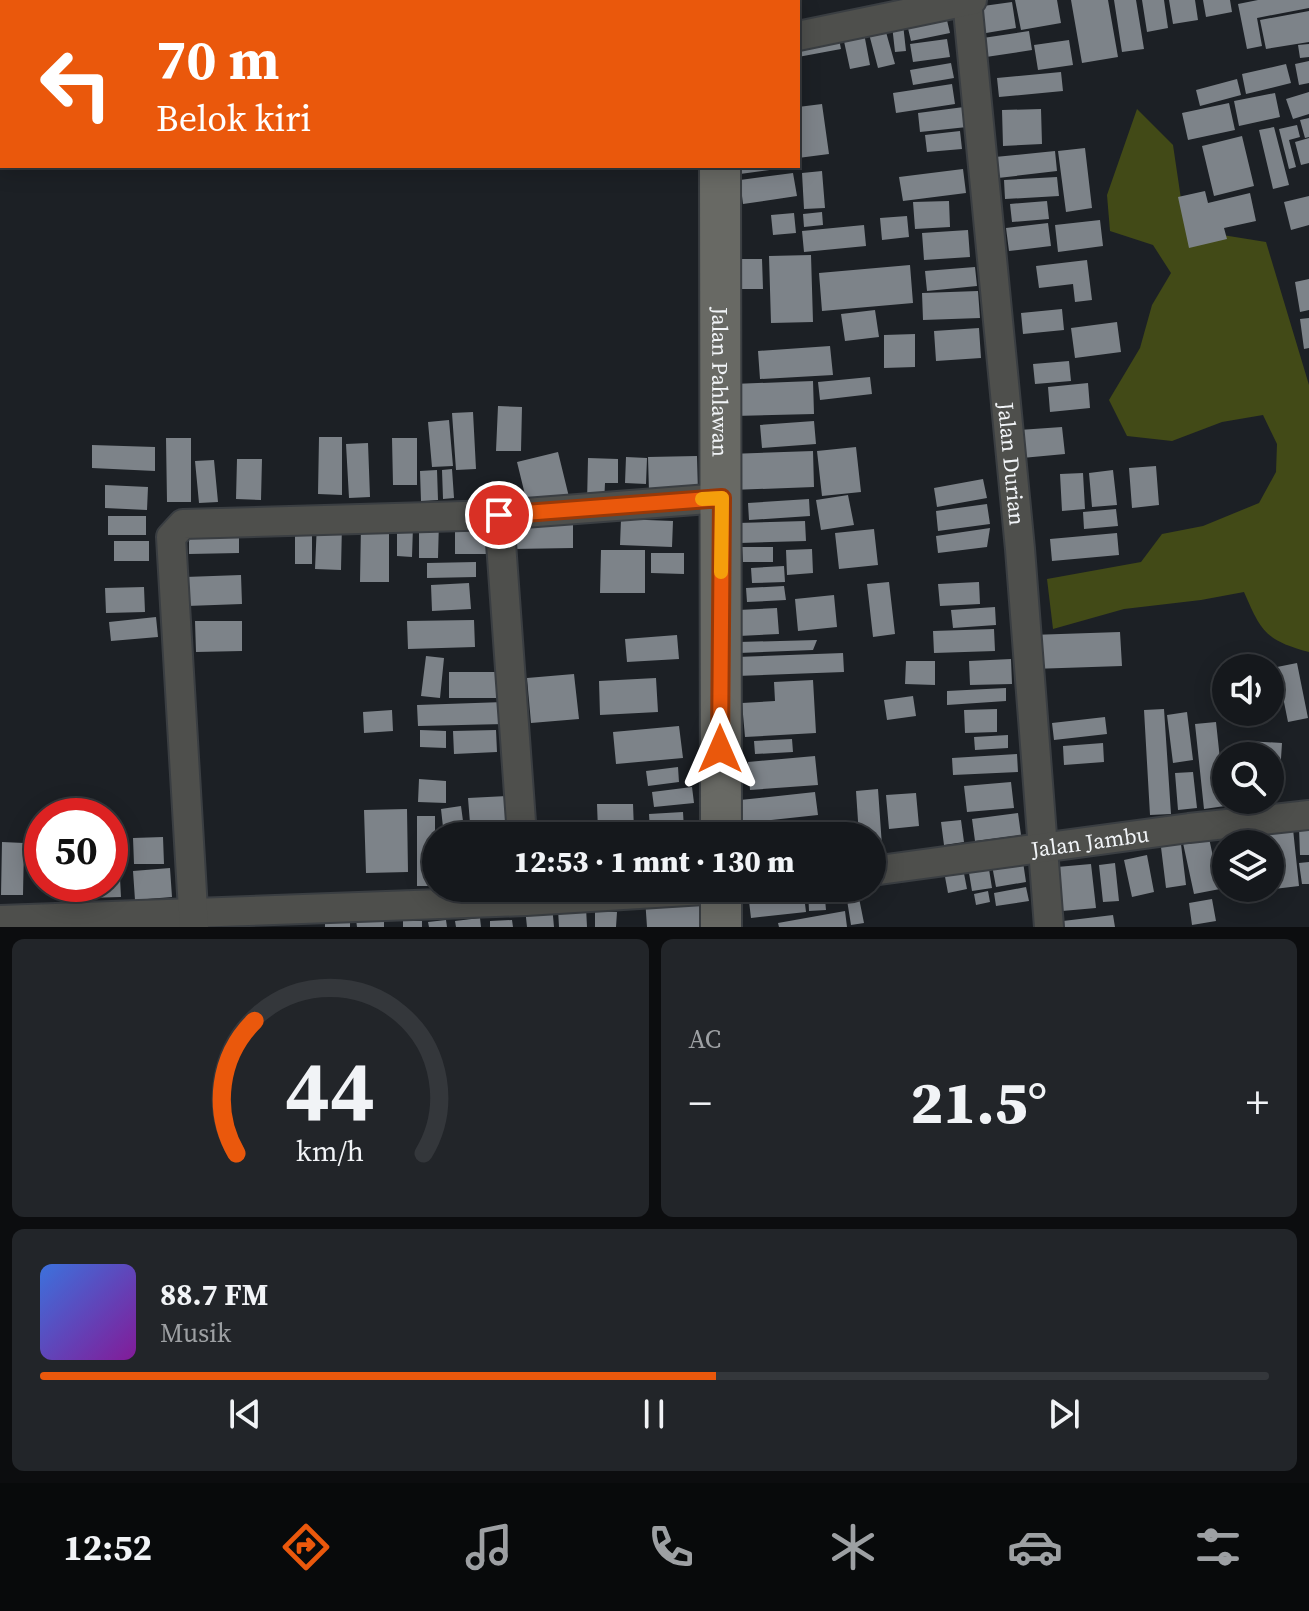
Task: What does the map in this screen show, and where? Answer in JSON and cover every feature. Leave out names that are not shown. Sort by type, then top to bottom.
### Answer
[{"type":"main road","name":"Jalan Pahlawan","points":[[720,168],[721,822]]},
{"type":"street","points":[[800,36],[968,0]]},
{"type":"street","name":"Jalan Durian","points":[[968,0],[1020,549],[1049,927]]},
{"type":"street","points":[[194,919],[171,537],[177,528],[183,524],[499,515],[722,498]]},
{"type":"street","points":[[499,515],[521,822]]},
{"type":"street","name":"Jalan Jambu","points":[[886,869],[1309,815]]},
{"type":"street","points":[[0,920],[194,919],[422,902]]},
{"type":"green space","points":[[1137,109],[1173,145],[1181,199],[1204,232],[1266,242],[1309,385],[1309,652],[1283,643],[1266,632],[1244,592],[1124,609],[1053,629],[1047,579],[1141,562],[1162,534],[1203,526],[1259,503],[1276,472],[1277,444],[1263,415],[1222,422],[1172,441],[1127,436],[1109,400],[1140,348],[1152,305],[1171,273],[1153,245],[1110,231],[1107,195]]},
{"type":"building","points":[[1015,0],[1057,0],[1061,23],[1021,30]]},
{"type":"building","points":[[1071,0],[1108,0],[1118,57],[1082,63]]},
{"type":"building","points":[[1114,0],[1136,0],[1144,49],[1122,52]]},
{"type":"building","points":[[1142,0],[1164,0],[1168,28],[1147,32]]},
{"type":"building","points":[[1169,0],[1195,0],[1198,20],[1173,24]]},
{"type":"building","points":[[1203,0],[1230,0],[1232,12],[1206,17]]},
{"type":"building","points":[[1258,0],[1309,0],[1309,8],[1257,18],[1262,46],[1247,49],[1238,4]]},
{"type":"building","points":[[1012,2],[1016,28],[980,34],[976,7]]},
{"type":"building","points":[[1309,11],[1309,42],[1266,49],[1260,20]]},
{"type":"building","points":[[946,16],[950,33],[911,41],[907,24]]},
{"type":"building","points":[[903,24],[906,51],[895,52],[892,25]]},
{"type":"building","points":[[884,25],[895,64],[878,68],[868,30]]},
{"type":"building","points":[[863,28],[870,65],[850,69],[842,32]]},
{"type":"building","points":[[1029,31],[1032,50],[986,57],[983,38]]},
{"type":"building","points":[[838,34],[841,49],[800,57],[800,41]]},
{"type":"building","points":[[947,39],[950,57],[913,62],[910,44]]},
{"type":"building","points":[[1069,40],[1073,65],[1038,70],[1034,45]]},
{"type":"building","points":[[1309,44],[1309,57],[1300,58],[1298,45]]},
{"type":"building","points":[[1309,61],[1309,83],[1299,85],[1295,64]]},
{"type":"building","points":[[951,63],[954,78],[913,85],[910,70]]},
{"type":"building","points":[[1286,64],[1291,83],[1246,94],[1242,74]]},
{"type":"building","points":[[1061,72],[1063,91],[999,97],[997,78]]},
{"type":"building","points":[[1237,79],[1241,95],[1200,106],[1196,90]]},
{"type":"building","points":[[952,84],[955,104],[896,113],[893,93]]},
{"type":"building","points":[[1309,92],[1309,114],[1293,119],[1286,99]]},
{"type":"building","points":[[1275,93],[1280,117],[1239,126],[1234,101]]},
{"type":"building","points":[[1229,103],[1235,130],[1188,140],[1182,113]]},
{"type":"building","points":[[822,104],[829,154],[800,158],[800,107]]},
{"type":"building","points":[[964,107],[967,127],[920,132],[918,113]]},
{"type":"building","points":[[1041,109],[1042,144],[1003,146],[1002,110]]},
{"type":"building","points":[[1309,118],[1309,137],[1305,138],[1300,120]]},
{"type":"building","points":[[1297,125],[1300,137],[1289,140],[1296,167],[1289,169],[1279,129]]},
{"type":"building","points":[[1274,127],[1289,185],[1273,189],[1259,130]]},
{"type":"building","points":[[960,131],[962,149],[927,152],[925,135]]},
{"type":"building","points":[[1242,136],[1254,186],[1214,196],[1202,146]]},
{"type":"building","points":[[1309,138],[1309,163],[1301,165],[1295,142]]},
{"type":"building","points":[[1085,148],[1092,208],[1066,212],[1058,151]]},
{"type":"building","points":[[1055,151],[1057,171],[998,178],[995,157]]},
{"type":"building","points":[[741,168],[777,169],[740,174]]},
{"type":"building","points":[[963,169],[966,193],[903,201],[899,177]]},
{"type":"building","points":[[822,171],[825,208],[804,209],[802,173]]},
{"type":"building","points":[[793,173],[797,196],[743,204],[740,180]]},
{"type":"building","points":[[1057,177],[1059,196],[1005,199],[1004,180]]},
{"type":"building","points":[[1205,191],[1208,203],[1250,193],[1256,221],[1224,228],[1227,239],[1189,248],[1178,197]]},
{"type":"building","points":[[1309,196],[1309,225],[1291,230],[1284,202]]},
{"type":"building","points":[[949,201],[950,227],[915,229],[913,202]]},
{"type":"building","points":[[1047,201],[1049,219],[1012,222],[1010,204]]},
{"type":"building","points":[[822,212],[823,225],[804,227],[803,214]]},
{"type":"building","points":[[794,213],[796,233],[773,235],[771,215]]},
{"type":"building","points":[[907,216],[909,237],[882,240],[880,218]]},
{"type":"building","points":[[1100,220],[1103,246],[1058,252],[1055,225]]},
{"type":"building","points":[[1048,223],[1051,246],[1009,251],[1006,228]]},
{"type":"building","points":[[864,225],[866,246],[804,252],[802,231]]},
{"type":"building","points":[[968,230],[970,257],[924,260],[922,233]]},
{"type":"building","points":[[811,255],[813,322],[771,323],[769,256]]},
{"type":"building","points":[[736,259],[762,259],[763,289],[736,289]]},
{"type":"building","points":[[1087,260],[1092,300],[1075,302],[1073,284],[1039,288],[1036,266]]},
{"type":"building","points":[[910,265],[913,303],[822,311],[819,273]]},
{"type":"building","points":[[975,267],[977,286],[927,291],[925,271]]},
{"type":"building","points":[[1309,279],[1309,310],[1300,312],[1295,282]]},
{"type":"building","points":[[978,291],[980,318],[923,320],[922,293]]},
{"type":"building","points":[[1062,309],[1064,330],[1023,334],[1021,313]]},
{"type":"building","points":[[875,310],[879,337],[845,341],[841,314]]},
{"type":"building","points":[[1309,318],[1309,348],[1304,349],[1300,319]]},
{"type":"building","points":[[1117,322],[1121,352],[1075,358],[1071,328]]},
{"type":"building","points":[[979,328],[981,358],[936,361],[934,331]]},
{"type":"building","points":[[915,334],[915,367],[884,368],[884,335]]},
{"type":"building","points":[[830,346],[833,375],[760,379],[758,351]]},
{"type":"building","points":[[1069,361],[1071,381],[1035,384],[1033,364]]},
{"type":"building","points":[[870,377],[872,394],[820,400],[818,382]]},
{"type":"building","points":[[813,381],[814,414],[734,416],[733,384]]},
{"type":"building","points":[[1088,383],[1090,408],[1050,412],[1048,387]]},
{"type":"building","points":[[498,406],[522,407],[521,451],[496,451]]},
{"type":"building","points":[[473,412],[476,469],[456,470],[452,413]]},
{"type":"building","points":[[449,420],[453,466],[432,467],[428,422]]},
{"type":"building","points":[[814,421],[816,444],[762,448],[760,425]]},
{"type":"building","points":[[1062,427],[1065,454],[1022,458],[1019,430]]},
{"type":"building","points":[[319,437],[342,437],[342,495],[318,494]]},
{"type":"building","points":[[166,438],[191,438],[191,502],[167,502]]},
{"type":"building","points":[[392,438],[417,438],[417,485],[393,485]]},
{"type":"building","points":[[368,443],[370,497],[349,498],[346,444]]},
{"type":"building","points":[[92,445],[155,447],[155,471],[92,468]]},
{"type":"building","points":[[856,447],[861,492],[822,496],[817,451]]},
{"type":"building","points":[[813,451],[814,487],[731,490],[729,454]]},
{"type":"building","points":[[558,452],[569,497],[528,507],[517,462]]},
{"type":"building","points":[[697,456],[698,492],[649,492],[648,457]]},
{"type":"building","points":[[626,457],[647,458],[646,484],[625,483]]},
{"type":"building","points":[[588,458],[618,459],[618,483],[605,483],[604,504],[587,503]]},
{"type":"building","points":[[237,459],[262,459],[261,500],[236,499]]},
{"type":"building","points":[[214,460],[218,502],[199,503],[195,461]]},
{"type":"building","points":[[1156,466],[1159,505],[1132,508],[1129,468]]},
{"type":"building","points":[[452,469],[454,498],[443,499],[442,470]]},
{"type":"building","points":[[437,470],[438,500],[421,501],[420,471]]},
{"type":"building","points":[[1113,470],[1117,505],[1092,507],[1089,473]]},
{"type":"building","points":[[1083,473],[1085,509],[1062,511],[1060,474]]},
{"type":"building","points":[[983,479],[987,498],[937,507],[934,488]]},
{"type":"building","points":[[105,485],[148,487],[147,510],[105,508]]},
{"type":"building","points":[[848,495],[854,525],[821,530],[816,500]]},
{"type":"building","points":[[809,499],[810,516],[749,520],[748,503]]},
{"type":"building","points":[[987,504],[990,524],[938,531],[936,511]]},
{"type":"building","points":[[1116,509],[1118,526],[1084,529],[1083,512]]},
{"type":"building","points":[[108,516],[146,516],[146,535],[108,535]]},
{"type":"building","points":[[621,519],[673,521],[672,547],[620,545]]},
{"type":"building","points":[[419,521],[439,521],[438,558],[419,558]]},
{"type":"building","points":[[573,521],[573,548],[512,549],[511,522]]},
{"type":"building","points":[[805,521],[806,541],[739,543],[738,523]]},
{"type":"building","points":[[317,523],[342,524],[341,570],[315,569]]},
{"type":"building","points":[[295,524],[312,525],[312,564],[295,564]]},
{"type":"building","points":[[361,525],[389,525],[389,582],[360,582]]},
{"type":"building","points":[[397,526],[413,526],[412,557],[397,556]]},
{"type":"building","points":[[239,527],[239,553],[189,554],[189,528]]},
{"type":"building","points":[[990,528],[987,547],[938,553],[936,536]]},
{"type":"building","points":[[455,529],[488,529],[488,554],[455,554]]},
{"type":"building","points":[[874,529],[878,565],[839,569],[835,533]]},
{"type":"building","points":[[1117,533],[1119,555],[1052,561],[1050,539]]},
{"type":"building","points":[[114,541],[149,541],[149,561],[114,561]]},
{"type":"building","points":[[742,547],[773,547],[773,562],[743,562]]},
{"type":"building","points":[[812,549],[813,573],[787,575],[786,550]]},
{"type":"building","points":[[601,550],[645,550],[645,593],[600,593]]},
{"type":"building","points":[[651,553],[684,553],[684,574],[651,573]]},
{"type":"building","points":[[476,562],[476,577],[427,578],[427,563]]},
{"type":"building","points":[[784,566],[785,582],[752,583],[751,568]]},
{"type":"building","points":[[241,575],[242,604],[187,606],[185,577]]},
{"type":"building","points":[[889,582],[895,634],[873,637],[867,584]]},
{"type":"building","points":[[979,582],[980,604],[940,606],[938,584]]},
{"type":"building","points":[[469,583],[471,609],[432,611],[431,585]]},
{"type":"building","points":[[784,586],[786,600],[747,602],[746,588]]},
{"type":"building","points":[[144,587],[145,612],[106,613],[105,588]]},
{"type":"building","points":[[834,595],[837,627],[798,631],[795,599]]},
{"type":"building","points":[[995,607],[996,625],[953,628],[951,610]]},
{"type":"building","points":[[777,608],[779,634],[739,636],[738,610]]},
{"type":"building","points":[[156,617],[158,637],[111,641],[109,622]]},
{"type":"building","points":[[474,620],[475,647],[408,649],[407,621]]},
{"type":"building","points":[[195,621],[242,621],[242,651],[196,652]]},
{"type":"building","points":[[994,629],[995,651],[934,653],[933,631]]},
{"type":"building","points":[[1120,632],[1122,666],[1032,669],[1031,635]]},
{"type":"building","points":[[677,635],[679,659],[627,662],[625,639]]},
{"type":"building","points":[[817,640],[813,650],[739,653],[739,642]]},
{"type":"building","points":[[843,653],[844,672],[737,676],[736,657]]},
{"type":"building","points":[[426,656],[444,658],[440,698],[421,696]]},
{"type":"building","points":[[1011,659],[1012,684],[970,685],[969,661]]},
{"type":"building","points":[[906,661],[935,661],[935,685],[905,684]]},
{"type":"building","points":[[1297,663],[1308,718],[1288,722],[1284,702],[1284,666]]},
{"type":"building","points":[[449,672],[498,672],[498,698],[449,698]]},
{"type":"building","points":[[574,674],[579,719],[531,723],[527,678]]},
{"type":"building","points":[[656,678],[658,712],[600,715],[599,681]]},
{"type":"building","points":[[813,680],[816,733],[745,737],[742,703],[775,701],[774,682]]},
{"type":"building","points":[[1006,688],[1006,701],[947,705],[947,691]]},
{"type":"building","points":[[913,696],[916,716],[887,720],[884,700]]},
{"type":"building","points":[[504,702],[505,724],[418,726],[417,705]]},
{"type":"building","points":[[997,709],[997,732],[965,733],[964,710]]},
{"type":"building","points":[[1164,709],[1171,814],[1150,815],[1144,710]]},
{"type":"building","points":[[392,710],[393,731],[364,733],[363,712]]},
{"type":"building","points":[[1187,712],[1193,760],[1173,763],[1167,715]]},
{"type":"building","points":[[1105,717],[1107,734],[1054,740],[1052,723]]},
{"type":"building","points":[[1212,722],[1212,726],[1216,726],[1218,742],[1212,742],[1212,808],[1204,809],[1195,724]]},
{"type":"building","points":[[679,726],[683,758],[616,764],[613,732]]},
{"type":"building","points":[[420,730],[446,731],[446,748],[420,747]]},
{"type":"building","points":[[496,730],[497,752],[454,754],[453,731]]},
{"type":"building","points":[[1008,735],[1008,748],[975,750],[974,737]]},
{"type":"building","points":[[792,739],[793,752],[755,754],[754,741]]},
{"type":"building","points":[[1103,743],[1104,762],[1064,765],[1063,746]]},
{"type":"building","points":[[1017,754],[1018,772],[953,775],[952,758]]},
{"type":"building","points":[[815,756],[818,785],[750,790],[748,762]]},
{"type":"building","points":[[678,767],[679,782],[648,786],[646,771]]},
{"type":"building","points":[[1193,772],[1197,808],[1178,810],[1175,773]]},
{"type":"building","points":[[419,779],[446,781],[446,803],[418,802]]},
{"type":"building","points":[[1011,782],[1014,808],[967,812],[964,786]]},
{"type":"building","points":[[692,787],[694,803],[654,807],[652,792]]},
{"type":"building","points":[[878,789],[880,822],[858,822],[856,791]]},
{"type":"building","points":[[815,792],[818,815],[742,822],[740,800]]},
{"type":"building","points":[[916,793],[919,826],[889,829],[886,795]]},
{"type":"building","points":[[507,796],[509,822],[470,822],[468,798]]},
{"type":"building","points":[[597,804],[633,804],[634,822],[598,822]]},
{"type":"building","points":[[461,806],[463,822],[442,822],[441,809]]},
{"type":"building","points":[[407,809],[408,872],[366,873],[364,810]]},
{"type":"building","points":[[683,812],[684,822],[649,822],[649,814]]},
{"type":"building","points":[[1018,813],[1021,835],[975,841],[972,819]]},
{"type":"building","points":[[417,816],[435,816],[435,822],[422,822],[422,886],[417,886]]},
{"type":"building","points":[[961,820],[964,842],[944,845],[941,822]]},
{"type":"building","points":[[1309,827],[1309,855],[1300,855],[1299,828]]},
{"type":"building","points":[[1293,829],[1299,886],[1284,888],[1284,830]]},
{"type":"building","points":[[1180,836],[1186,885],[1166,888],[1160,839]]},
{"type":"building","points":[[163,837],[164,864],[134,864],[133,838]]},
{"type":"building","points":[[1209,838],[1212,891],[1194,894],[1183,843]]},
{"type":"building","points":[[2,842],[24,843],[23,895],[1,895]]},
{"type":"building","points":[[1022,855],[1026,882],[996,887],[991,860]]},
{"type":"building","points":[[1147,855],[1154,892],[1132,897],[1124,860]]},
{"type":"building","points":[[1309,862],[1309,884],[1302,884],[1299,863]]},
{"type":"building","points":[[962,863],[967,889],[948,893],[943,866]]},
{"type":"building","points":[[988,863],[992,888],[972,891],[968,867]]},
{"type":"building","points":[[1115,863],[1119,901],[1103,902],[1099,865]]},
{"type":"building","points":[[1091,864],[1096,908],[1062,911],[1057,867]]},
{"type":"building","points":[[170,868],[172,897],[135,900],[133,871]]},
{"type":"building","points":[[1026,887],[1029,901],[996,906],[994,893]]},
{"type":"building","points":[[988,891],[990,902],[976,905],[974,894]]},
{"type":"building","points":[[1212,899],[1216,921],[1192,925],[1189,903]]},
{"type":"building","points":[[645,902],[706,902],[708,927],[647,927]]},
{"type":"building","points":[[749,902],[805,902],[806,912],[751,918]]},
{"type":"building","points":[[809,902],[825,902],[826,910],[809,911]]},
{"type":"building","points":[[847,902],[860,902],[864,923],[851,925]]},
{"type":"building","points":[[552,905],[554,927],[527,927],[525,908]]},
{"type":"building","points":[[586,907],[587,927],[559,927],[558,909]]},
{"type":"building","points":[[595,911],[617,912],[616,927],[595,927]]},
{"type":"building","points":[[845,911],[847,927],[779,927],[778,923]]},
{"type":"building","points":[[1113,915],[1115,927],[1064,927],[1063,921]]},
{"type":"building","points":[[384,917],[384,927],[357,927],[356,919]]},
{"type":"building","points":[[480,918],[481,927],[456,927],[455,921]]},
{"type":"building","points":[[446,920],[447,927],[429,927],[428,922]]},
{"type":"building","points":[[512,920],[513,927],[490,927],[490,921]]},
{"type":"building","points":[[403,921],[422,921],[422,927],[403,927]]},
{"type":"building","points":[[350,922],[350,927],[325,927],[325,923]]},
{"type":"slow traffic","points":[[702,499],[722,498],[721,572]]},
{"type":"route","points":[[499,515],[722,498],[720,749]]}]
